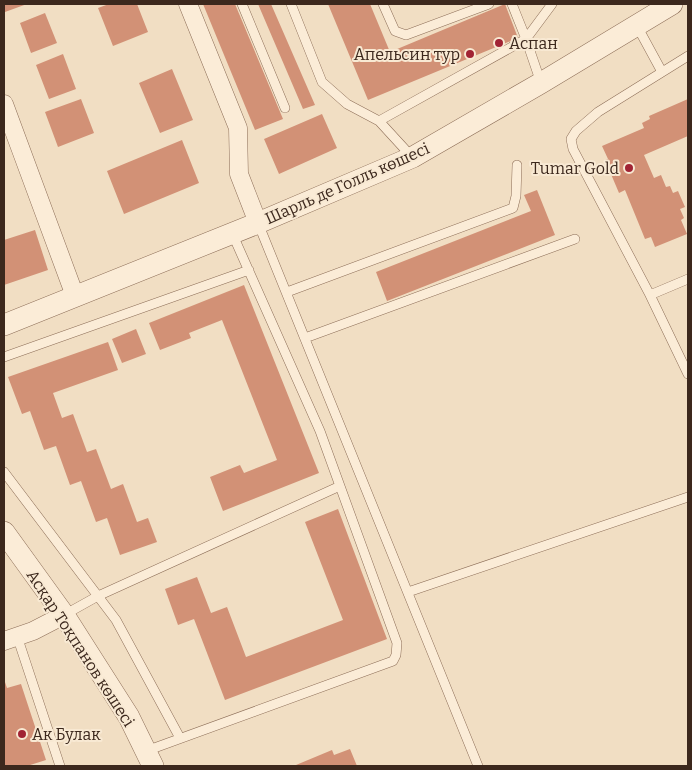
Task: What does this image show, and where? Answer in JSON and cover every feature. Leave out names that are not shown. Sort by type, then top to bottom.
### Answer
[{"type":"street","points":[[188,4],[238,128],[239,174],[258,223]]},
{"type":"street","name":"Шарль де Голль көшесі","points":[[4,325],[258,223],[413,157],[672,4]]},
{"type":"street","points":[[4,104],[75,296]]},
{"type":"street","name":"Асқар Тоқпанов көшесі","points":[[4,532],[64,615],[128,717],[149,758]]},
{"type":"street","points":[[10,639],[33,631],[64,615]]},
{"type":"lane","points":[[242,4],[285,108]]},
{"type":"lane","points":[[291,4],[322,82],[347,104],[379,121],[413,157]]},
{"type":"lane","points":[[383,4],[395,31],[406,35],[489,4]]},
{"type":"lane","points":[[512,4],[541,83]]},
{"type":"lane","points":[[379,121],[526,39],[552,4]]},
{"type":"lane","points":[[637,25],[662,72]]},
{"type":"lane","points":[[688,56],[598,112],[576,131],[571,139],[573,149],[650,295],[688,374]]},
{"type":"lane","points":[[286,292],[513,208],[516,196],[517,165]]},
{"type":"lane","points":[[258,223],[478,766]]},
{"type":"lane","points":[[149,758],[180,738],[393,661],[396,655],[397,643],[320,431],[232,233]]},
{"type":"lane","points":[[305,338],[575,239]]},
{"type":"lane","points":[[4,357],[249,270]]},
{"type":"lane","points":[[650,295],[688,278]]},
{"type":"lane","points":[[4,472],[116,620],[180,738]]},
{"type":"lane","points":[[64,615],[98,596],[340,486]]},
{"type":"lane","points":[[408,592],[688,497]]},
{"type":"lane","points":[[10,639],[60,766]]},
{"type":"building","points":[[4,4],[27,4],[5,12]]},
{"type":"building","points":[[109,4],[137,4],[148,32],[113,46],[98,8]]},
{"type":"building","points":[[203,4],[235,4],[283,119],[255,130]]},
{"type":"building","points":[[258,4],[271,4],[315,105],[303,109]]},
{"type":"building","points":[[328,4],[370,4],[390,52],[505,4],[518,38],[368,100]]},
{"type":"building","points":[[45,13],[57,43],[31,53],[20,23]]},
{"type":"building","points":[[63,54],[76,89],[49,99],[36,65]]},
{"type":"building","points":[[172,69],[193,120],[160,133],[139,83]]},
{"type":"building","points":[[81,99],[94,133],[58,147],[45,112]]},
{"type":"building","name":"Tumar Gold","points":[[688,99],[688,136],[644,155],[654,178],[661,175],[666,187],[670,186],[673,193],[678,191],[685,207],[680,209],[684,218],[681,220],[687,234],[655,247],[651,237],[645,239],[625,190],[619,193],[605,160],[608,159],[602,146],[644,128],[642,123],[650,119],[649,116]]},
{"type":"building","points":[[322,114],[337,148],[279,174],[264,139]]},
{"type":"building","points":[[182,140],[199,183],[124,214],[107,171]]},
{"type":"building","points":[[537,190],[555,235],[387,301],[376,272],[531,211],[524,195]]},
{"type":"building","points":[[35,230],[48,270],[4,285],[4,240]]},
{"type":"building","points":[[244,285],[319,473],[223,511],[210,477],[240,465],[244,473],[277,460],[222,320],[189,333],[191,338],[160,350],[149,323]]},
{"type":"building","points":[[136,329],[146,354],[122,363],[112,339]]},
{"type":"building","points":[[108,342],[118,370],[53,393],[62,418],[73,414],[87,452],[96,449],[111,489],[123,484],[137,522],[148,518],[157,542],[120,555],[107,518],[96,522],[81,481],[70,485],[56,446],[44,450],[30,411],[22,414],[8,377]]},
{"type":"building","points":[[338,509],[387,639],[225,700],[194,619],[178,625],[165,589],[197,577],[211,613],[227,607],[246,657],[343,620],[305,522]]},
{"type":"building","points":[[4,679],[7,688],[21,684],[46,760],[27,766],[4,766]]},
{"type":"building","points":[[350,749],[357,766],[296,766],[332,750],[334,755]]},
{"type":"place","name":"Аспан","points":[[499,43]]},
{"type":"place","name":"Апельсин тур","points":[[470,54]]},
{"type":"place","name":"Tumar Gold","points":[[629,168]]},
{"type":"place","name":"Ак Булак","points":[[22,734]]}]
